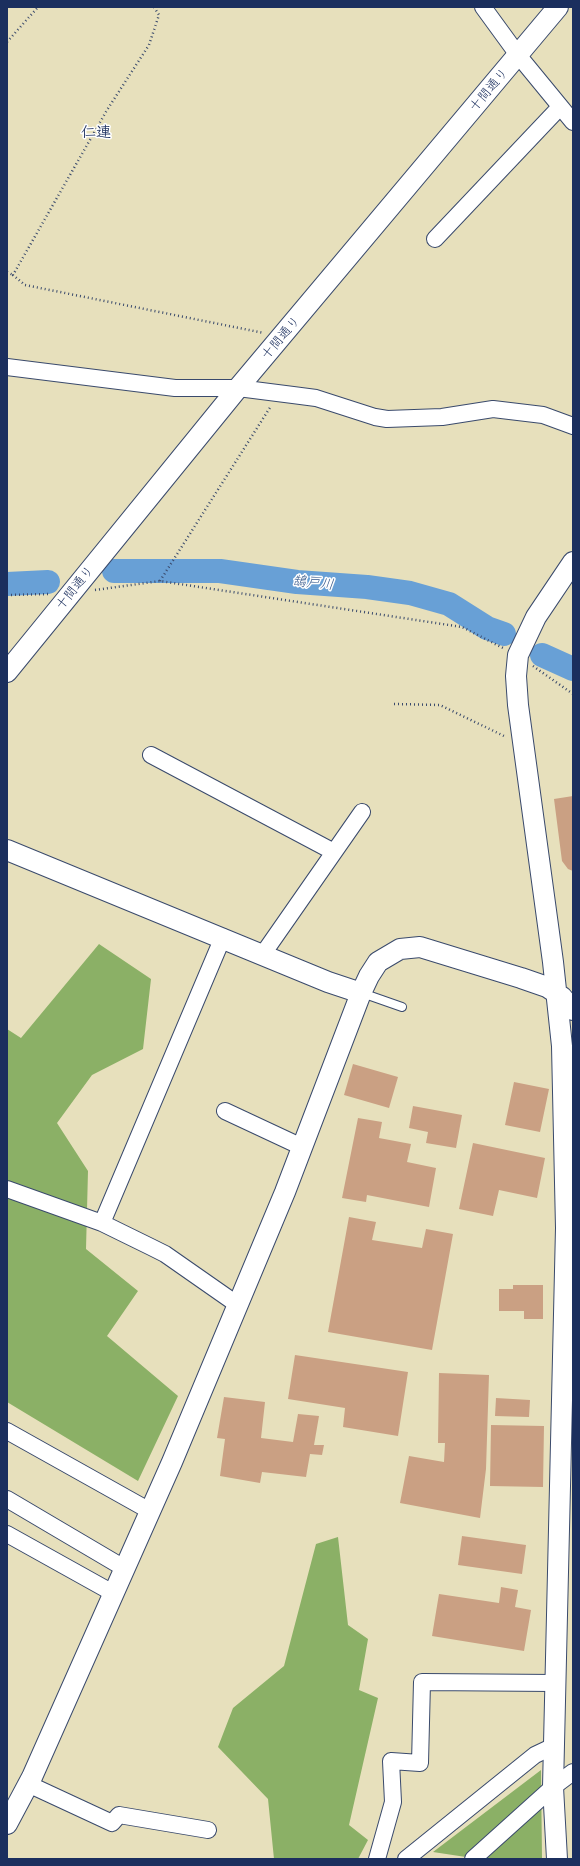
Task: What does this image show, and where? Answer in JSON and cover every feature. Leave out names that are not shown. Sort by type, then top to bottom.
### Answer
[{"type":"street","points":[[483,7],[518,55],[573,122]]},
{"type":"street","name":"十間通り","points":[[7,672],[238,388],[558,7]]},
{"type":"street","points":[[436,239],[560,107]]},
{"type":"street","points":[[7,367],[175,388],[238,388],[316,398],[387,419],[442,417],[493,409],[543,415],[573,426]]},
{"type":"street","points":[[557,1859],[552,1786],[566,1228],[562,1046],[557,993],[518,705],[516,676],[518,655],[536,617],[573,562]]},
{"type":"street","points":[[151,755],[334,852]]},
{"type":"street","points":[[263,954],[362,812]]},
{"type":"street","points":[[7,850],[328,982],[361,993]]},
{"type":"street","points":[[102,1223],[223,938]]},
{"type":"street","points":[[7,1824],[28,1784],[150,1511],[238,1305],[302,1147],[361,993],[378,962],[400,949],[412,947],[420,948],[521,978],[557,993],[573,1010]]},
{"type":"street","points":[[225,1111],[302,1147]]},
{"type":"street","points":[[7,1189],[102,1223],[165,1254],[238,1305]]},
{"type":"street","points":[[7,1431],[150,1511]]},
{"type":"street","points":[[7,1499],[124,1568]]},
{"type":"street","points":[[7,1534],[113,1593]]},
{"type":"street","points":[[377,1859],[393,1802],[391,1761],[420,1763],[422,1682],[555,1683]]},
{"type":"street","points":[[406,1859],[535,1755],[554,1746]]},
{"type":"street","points":[[473,1859],[552,1786],[573,1772]]},
{"type":"street","points":[[28,1784],[112,1823],[119,1815],[208,1830]]},
{"type":"lane","points":[[361,993],[402,1007]]},
{"type":"path","points":[[7,42],[38,7]]},
{"type":"path","points":[[13,275],[107,110],[149,45],[159,15],[154,7]]},
{"type":"path","points":[[7,272],[25,285],[282,336]]},
{"type":"path","points":[[160,581],[279,393]]},
{"type":"path","points":[[7,595],[71,593],[160,581],[462,627],[518,655],[573,694]]},
{"type":"path","points":[[394,704],[440,705],[524,746]]},
{"type":"green space","points":[[99,944],[151,979],[143,1049],[92,1075],[57,1123],[88,1171],[86,1249],[138,1291],[107,1336],[178,1396],[138,1481],[7,1402],[7,1199],[12,1191],[7,1188],[7,1029],[21,1038]]},
{"type":"green space","points":[[338,1537],[348,1625],[368,1639],[359,1690],[378,1698],[349,1825],[368,1840],[358,1859],[274,1859],[268,1799],[218,1747],[233,1708],[284,1666],[316,1544]]},
{"type":"green space","points":[[541,1770],[542,1859],[479,1859],[433,1852]]},
{"type":"building","points":[[573,796],[573,871],[568,869],[562,861],[554,799]]},
{"type":"building","points":[[353,1064],[398,1077],[389,1108],[344,1095]]},
{"type":"building","points":[[514,1082],[549,1089],[540,1132],[505,1125]]},
{"type":"building","points":[[413,1106],[462,1115],[456,1148],[426,1143],[428,1132],[409,1128]]},
{"type":"building","points":[[358,1118],[382,1122],[379,1138],[411,1144],[407,1162],[436,1168],[429,1207],[367,1195],[366,1202],[342,1198]]},
{"type":"building","points":[[473,1143],[545,1158],[537,1198],[499,1190],[493,1216],[459,1209]]},
{"type":"building","points":[[349,1217],[376,1222],[372,1240],[422,1248],[426,1229],[453,1234],[432,1350],[328,1332]]},
{"type":"building","points":[[513,1285],[543,1285],[543,1319],[524,1319],[524,1311],[499,1311],[499,1289],[513,1289]]},
{"type":"building","points":[[295,1355],[408,1372],[398,1436],[343,1427],[345,1408],[288,1399]]},
{"type":"building","points":[[439,1373],[489,1375],[486,1469],[480,1518],[400,1503],[409,1456],[444,1462],[445,1443],[438,1443]]},
{"type":"building","points":[[224,1397],[265,1402],[261,1438],[293,1442],[298,1414],[319,1416],[314,1445],[324,1445],[322,1455],[310,1454],[306,1477],[262,1472],[260,1483],[220,1476],[225,1439],[217,1438]]},
{"type":"building","points":[[496,1398],[530,1400],[529,1417],[495,1416]]},
{"type":"building","points":[[491,1425],[544,1426],[543,1487],[490,1486]]},
{"type":"building","points":[[462,1536],[526,1545],[522,1574],[458,1565]]},
{"type":"building","points":[[501,1587],[518,1590],[515,1607],[531,1610],[524,1651],[432,1636],[439,1594],[499,1603]]},
{"type":"waterway","name":"鵠戸川","points":[[114,571],[220,571],[297,582],[367,587],[410,593],[449,604],[487,628],[504,634]]},
{"type":"waterway","name":"鵠戸川","points":[[7,584],[48,582]]},
{"type":"waterway","name":"鵠戸川","points":[[542,655],[573,669]]},
{"type":"district","name":"仁連","points":[[96,133]]}]
